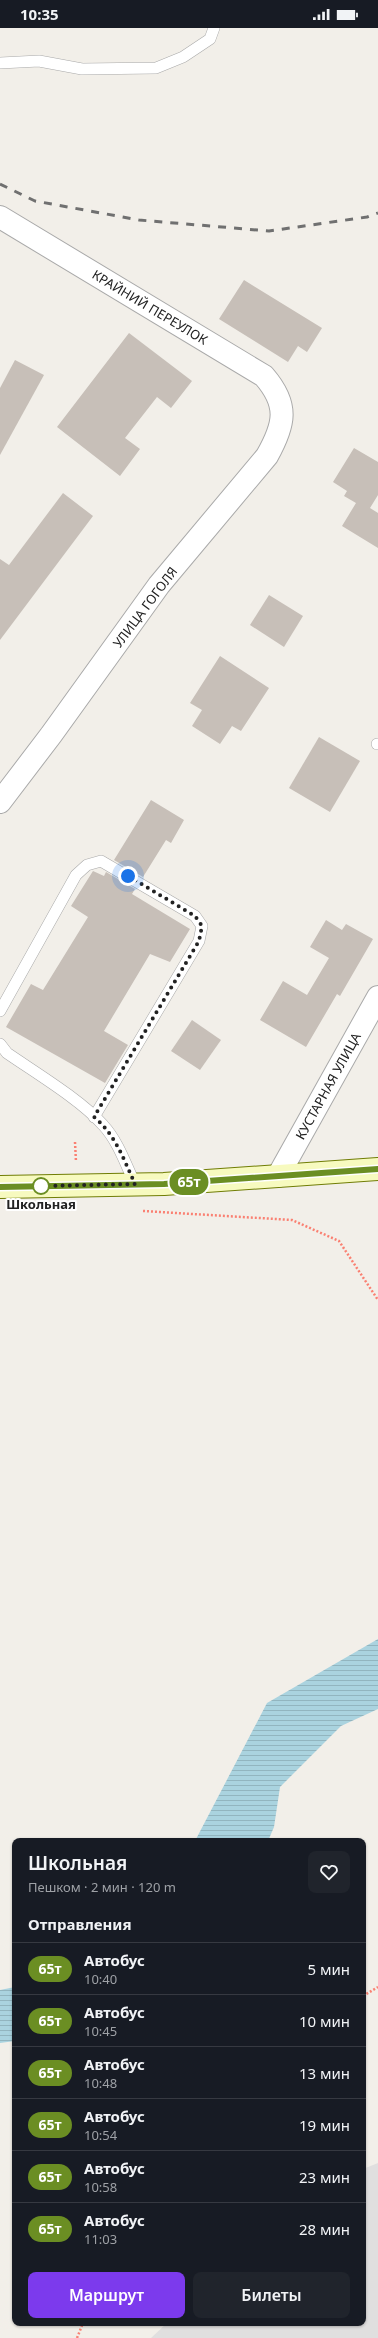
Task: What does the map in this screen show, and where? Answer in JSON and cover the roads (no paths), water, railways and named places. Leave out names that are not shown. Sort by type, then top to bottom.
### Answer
[{"type":"main road","points":[[0,1187],[135,1184],[378,1169]]},
{"type":"street","name":"КРАЙНИЙ ПЕРЕУЛОК","points":[[0,217],[264,376],[278,392],[281,411]]},
{"type":"street","name":"УЛИЦА ГОГОЛЯ","points":[[0,802],[51,735],[159,585],[267,456],[280,432],[281,411]]},
{"type":"street","name":"КУСТАРНАЯ УЛИЦА","points":[[278,1176],[378,997]]},
{"type":"lane","points":[[0,63],[39,61],[82,69],[156,68],[183,57],[210,40],[214,28]]},
{"type":"lane","points":[[0,1011],[76,875],[87,865],[101,860],[195,916],[202,926],[199,941],[94,1117]]},
{"type":"lane","points":[[0,1044],[7,1053],[103,1125],[118,1146],[135,1184]]},
{"type":"water","points":[[378,1639],[378,1709],[341,1726],[280,1787],[274,1827],[269,1838],[197,1838],[267,1703]]},
{"type":"water","points":[[12,1988],[12,2041],[0,2043],[0,1990]]},
{"type":"railway","points":[[0,184],[35,201],[139,220],[269,231],[367,217],[378,213]]},
{"type":"place","name":"Школьная","points":[[41,1186]]}]
